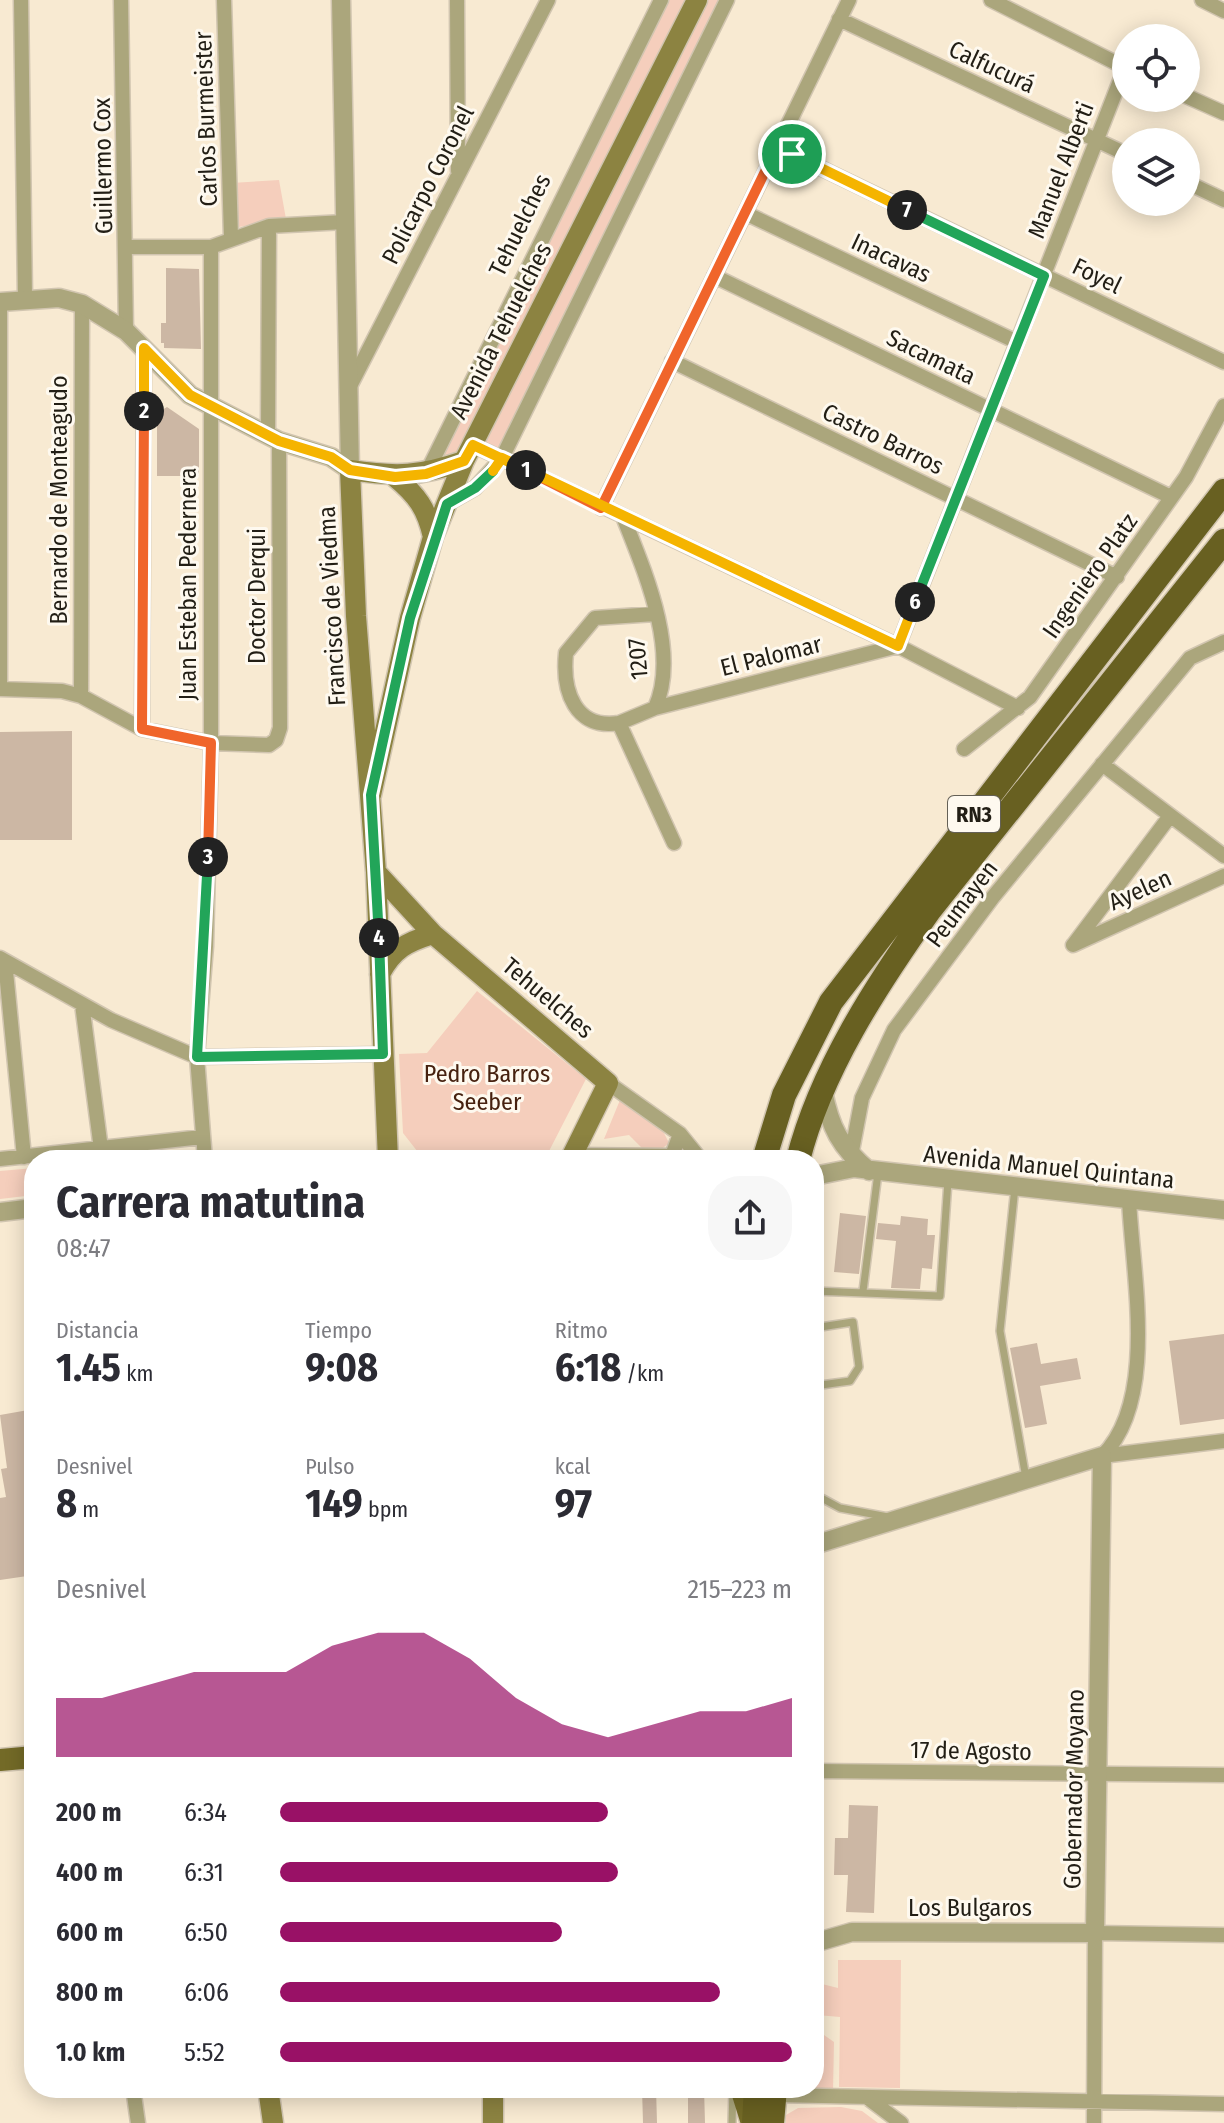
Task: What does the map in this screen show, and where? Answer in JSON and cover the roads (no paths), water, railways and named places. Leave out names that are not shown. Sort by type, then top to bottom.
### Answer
[{"type":"highway","name":"RN3","points":[[767,1150],[784,1095],[831,1002],[1224,491]]},
{"type":"highway","name":"RN3","points":[[802,1150],[823,1091],[889,967],[929,911],[1224,541]]},
{"type":"highway","points":[[753,2123],[764,2098]]},
{"type":"highway","points":[[769,2098],[772,2123]]},
{"type":"main road","name":"Avenida Tehuelches","points":[[371,795],[410,618],[433,537],[469,453],[697,0]]},
{"type":"main road","points":[[350,470],[395,477],[426,474],[469,453]]},
{"type":"main road","name":"Francisco de Viedma","points":[[350,470],[356,616],[376,872],[387,1150]]},
{"type":"main road","points":[[395,477],[421,503],[433,537]]},
{"type":"main road","name":"Tehuelches","points":[[376,872],[433,934],[608,1083]]},
{"type":"main road","points":[[380,974],[390,954],[409,941],[433,934]]},
{"type":"main road","points":[[575,1150],[608,1083]]},
{"type":"main road","points":[[386,1139],[394,1150]]},
{"type":"main road","points":[[0,1760],[24,1758]]},
{"type":"main road","points":[[269,2098],[273,2123]]},
{"type":"main road","points":[[493,2098],[493,2123]]},
{"type":"main road","points":[[744,2098],[753,2123]]},
{"type":"street","points":[[21,0],[25,298]]},
{"type":"street","name":"Guillermo Cox","points":[[121,0],[126,331]]},
{"type":"street","name":"Carlos Burmeister","points":[[224,0],[231,237]]},
{"type":"street","name":"Francisco de Viedma","points":[[341,0],[350,470]]},
{"type":"street","points":[[457,0],[458,174]]},
{"type":"street","points":[[530,0],[546,4]]},
{"type":"street","name":"Tehuelches","points":[[426,474],[661,0]]},
{"type":"street","points":[[447,504],[475,488],[502,458],[727,0]]},
{"type":"street","points":[[601,508],[849,0]]},
{"type":"street","points":[[991,0],[1112,61]]},
{"type":"street","points":[[1206,1],[1224,11]]},
{"type":"street","name":"Policarpo Coronel","points":[[348,390],[546,4]]},
{"type":"street","name":"Calfucurá","points":[[839,19],[1112,148]]},
{"type":"street","points":[[1200,102],[1224,113]]},
{"type":"street","name":"Manuel Alberti","points":[[898,646],[1112,103]]},
{"type":"street","name":"Foyel","points":[[777,147],[1224,362]]},
{"type":"street","points":[[1200,189],[1224,200]]},
{"type":"street","name":"Inacavas","points":[[745,213],[1017,342]]},
{"type":"street","points":[[126,247],[211,247],[231,237],[269,226],[345,222]]},
{"type":"street","name":"Doctor Derqui","points":[[211,743],[269,745],[276,740],[280,728],[269,226]]},
{"type":"street","name":"Juan Esteban Pedernera","points":[[204,1150],[197,1057],[206,946],[211,743],[211,247]]},
{"type":"street","name":"Sacamata","points":[[714,276],[1171,497]]},
{"type":"street","points":[[211,743],[142,729],[81,696],[62,691],[0,689],[0,302],[59,298],[82,304],[126,331],[190,395],[209,407],[274,438],[331,457],[350,470]]},
{"type":"street","name":"Bernardo de Monteagudo","points":[[81,696],[82,304]]},
{"type":"street","points":[[142,729],[144,348]]},
{"type":"street","name":"Castro Barros","points":[[672,361],[1117,577]]},
{"type":"street","name":"Ingeniero Platz","points":[[964,749],[1018,708],[1117,577],[1171,497],[1224,406]]},
{"type":"street","points":[[469,453],[502,458],[624,519],[898,646],[1018,708]]},
{"type":"street","name":"1207","points":[[624,519],[643,568],[655,614],[665,683],[655,708],[619,723],[604,726],[590,722],[568,699],[566,653],[595,618],[655,614]]},
{"type":"street","name":"El Palomar","points":[[655,708],[898,646]]},
{"type":"street","name":"Peumayen","points":[[851,1156],[862,1098],[894,1030],[993,897],[1190,658],[1205,648],[1222,646]]},
{"type":"street","points":[[619,723],[674,843]]},
{"type":"street","points":[[1102,764],[1224,856]]},
{"type":"street","name":"Ayelen","points":[[1170,816],[1073,945],[1224,876]]},
{"type":"street","points":[[2,959],[82,1004],[197,1057],[383,1054]]},
{"type":"street","points":[[0,1159],[24,1157],[2,959]]},
{"type":"street","points":[[82,1004],[101,1149]]},
{"type":"street","name":"Tehuelches","points":[[608,1083],[680,1134],[693,1150]]},
{"type":"street","points":[[823,1091],[834,1133],[851,1156],[873,1172]]},
{"type":"street","points":[[674,1150],[680,1134]]},
{"type":"street","points":[[91,1150],[202,1137]]},
{"type":"street","name":"Avenida Manuel Quintana","points":[[824,1173],[835,1170],[873,1172],[1224,1210]]},
{"type":"street","points":[[1102,1456],[1121,1425],[1137,1380],[1140,1355],[1129,1199]]},
{"type":"street","points":[[0,1212],[24,1209]]},
{"type":"street","points":[[1121,1425],[1134,1452]]},
{"type":"street","points":[[824,1542],[1102,1456],[1224,1441]]},
{"type":"street","name":"Gobernador Moyano","points":[[1094,2123],[1102,1456]]},
{"type":"street","name":"17 de Agosto","points":[[824,1771],[1224,1775]]},
{"type":"street","name":"Los Bulgaros","points":[[824,1940],[852,1932],[1224,1935]]},
{"type":"street","points":[[824,2095],[869,2099],[1224,2104]]},
{"type":"street","points":[[134,2098],[138,2123]]},
{"type":"street","points":[[869,2099],[901,2123]]},
{"type":"lane","points":[[863,1291],[873,1172]]},
{"type":"lane","points":[[824,1291],[940,1296],[949,1180]]},
{"type":"lane","points":[[1015,1187],[1000,1331],[1027,1480]]},
{"type":"lane","points":[[824,1326],[853,1322],[859,1367],[850,1381],[824,1385]]},
{"type":"lane","points":[[824,1499],[840,1508],[902,1520]]},
{"type":"lane","points":[[732,2123],[733,2098]]},
{"type":"park label","name":"Pedro Barros Seeber","points":[[487,1088]]}]
